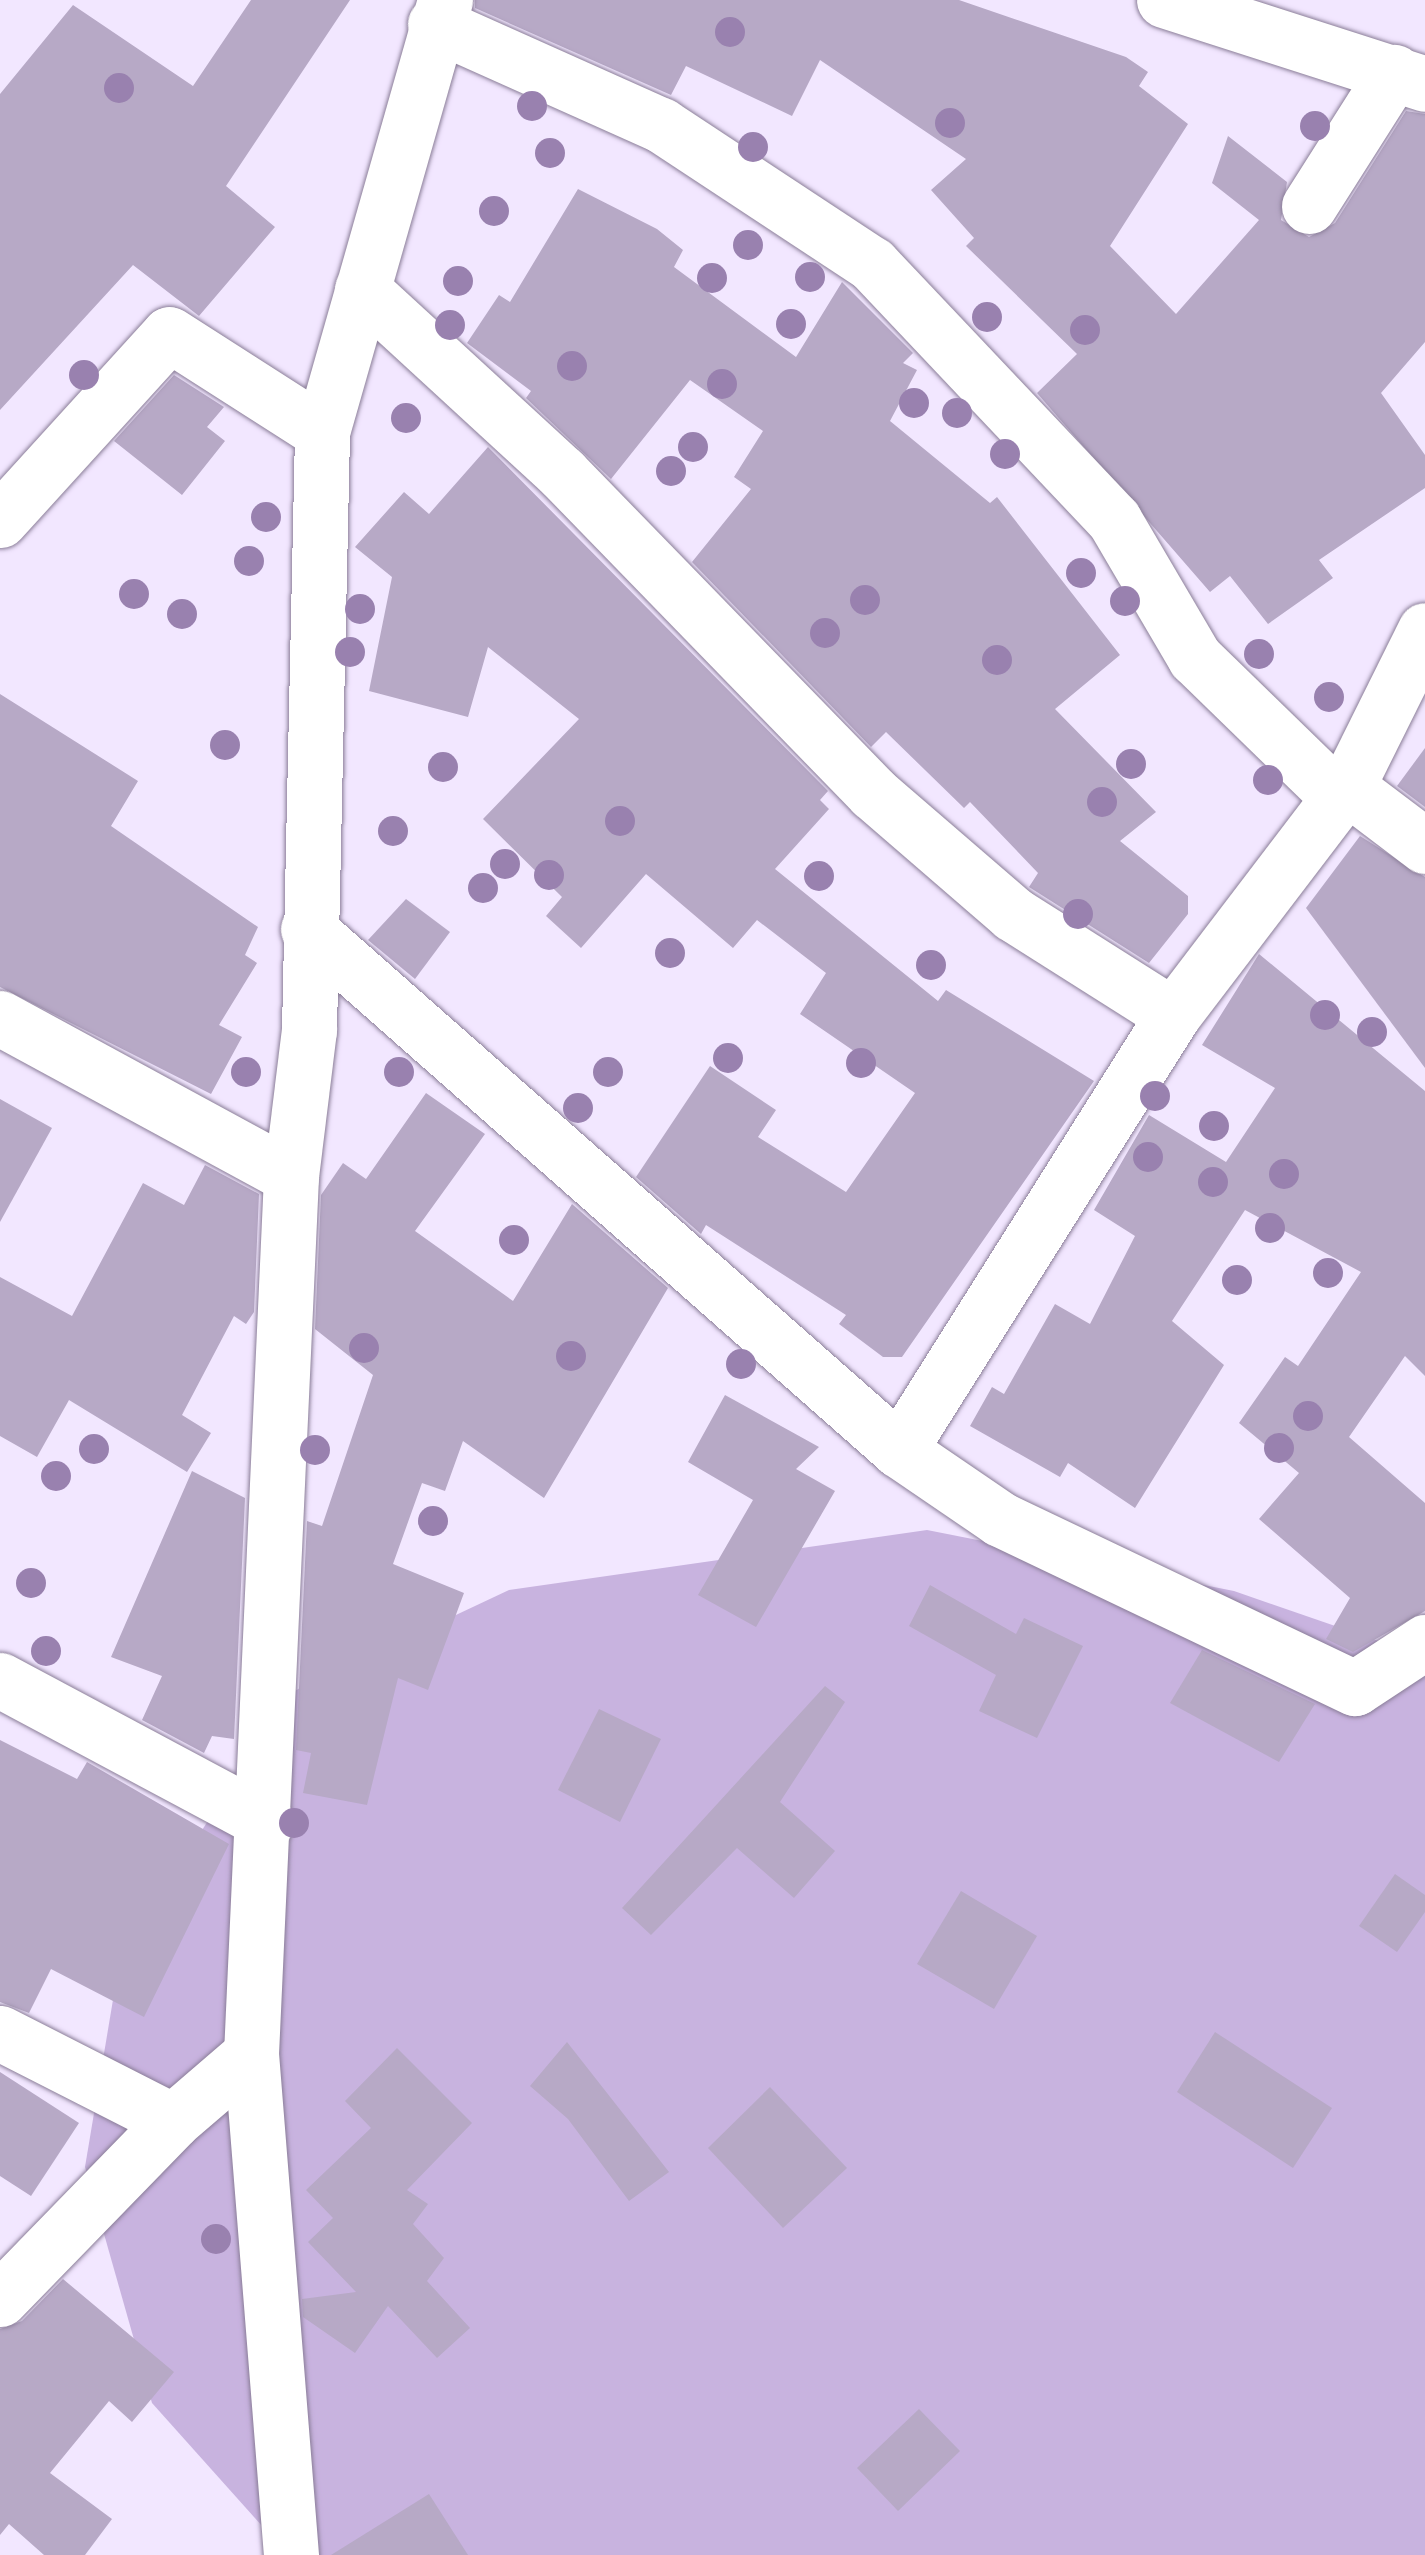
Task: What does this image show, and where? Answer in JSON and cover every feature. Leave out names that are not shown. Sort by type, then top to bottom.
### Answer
[{"type":"street","points":[[1164,0],[1410,78],[1309,206]]},
{"type":"street","points":[[291,2555],[250,2054],[266,1822],[291,1176],[309,1030],[308,929],[322,432],[440,12],[661,125],[872,264],[1114,520],[1195,658],[1343,792],[1425,846]]},
{"type":"street","points":[[362,289],[562,473],[874,793],[1014,914],[1173,1015]]},
{"type":"street","points":[[0,520],[170,334],[322,432]]},
{"type":"street","points":[[899,1450],[1173,1015],[1343,792],[1425,630]]},
{"type":"street","points":[[308,929],[899,1450],[1071,1559],[1189,1605],[1355,1688],[1425,1642]]},
{"type":"street","points":[[0,1018],[291,1176]]},
{"type":"street","points":[[0,1680],[266,1822]]},
{"type":"street","points":[[0,2034],[173,2121]]},
{"type":"street","points":[[0,2300],[173,2121],[250,2054]]},
{"type":"shaded area","points":[[927,1530],[1234,1591],[1425,1657],[1425,2555],[288,2555],[152,2403],[85,2167],[120,1958],[290,1693],[509,1590]]},
{"type":"building","points":[[251,0],[350,0],[226,186],[275,227],[199,316],[133,265],[0,410],[0,94],[73,5],[193,86]]},
{"type":"building","points":[[475,0],[959,0],[1126,57],[1148,72],[1139,86],[1188,124],[1110,246],[1176,314],[1259,220],[1212,183],[1228,136],[1287,182],[1281,220],[1309,237],[1335,223],[1406,111],[1425,114],[1425,342],[1381,393],[1425,455],[1425,488],[1319,560],[1333,578],[1268,624],[1230,576],[1210,592],[1037,393],[1077,354],[966,246],[974,238],[931,190],[966,159],[820,60],[792,116],[686,66],[671,95],[475,8]]},
{"type":"building","points":[[578,189],[657,229],[683,250],[674,267],[796,357],[842,282],[913,353],[903,363],[917,370],[890,421],[990,503],[997,497],[1120,655],[1055,709],[1156,812],[1120,841],[1188,896],[1188,914],[1149,963],[1029,887],[1038,873],[970,802],[964,808],[886,732],[871,747],[692,562],[751,489],[734,477],[763,431],[690,380],[611,479],[526,398],[531,391],[467,343],[499,295],[510,302]]},
{"type":"building","points":[[174,375],[224,407],[207,427],[225,441],[182,495],[114,441]]},
{"type":"building","points":[[488,447],[828,791],[820,800],[829,809],[775,869],[938,1001],[946,990],[1094,1081],[902,1357],[883,1357],[839,1324],[846,1315],[706,1225],[701,1234],[636,1177],[710,1066],[776,1110],[758,1137],[846,1192],[915,1093],[800,1014],[826,973],[757,920],[733,948],[646,874],[581,948],[546,916],[562,897],[483,819],[579,719],[488,647],[468,717],[369,691],[392,577],[355,547],[404,492],[429,514]]},
{"type":"building","points":[[0,694],[138,781],[111,826],[258,927],[245,955],[257,963],[219,1025],[242,1037],[211,1094],[0,987]]},
{"type":"building","points":[[1425,748],[1425,807],[1397,786]]},
{"type":"building","points":[[1360,836],[1425,877],[1425,1068],[1306,908]]},
{"type":"building","points":[[406,899],[450,932],[415,979],[368,940]]},
{"type":"building","points":[[1259,954],[1425,1091],[1425,1376],[1405,1356],[1349,1437],[1425,1503],[1425,1611],[1353,1652],[1326,1639],[1350,1598],[1259,1519],[1299,1473],[1239,1423],[1285,1357],[1298,1366],[1361,1272],[1245,1210],[1172,1321],[1224,1365],[1135,1508],[1068,1463],[1060,1477],[970,1426],[992,1387],[1004,1394],[1055,1304],[1090,1324],[1135,1236],[1094,1210],[1149,1115],[1226,1162],[1275,1088],[1202,1045]]},
{"type":"building","points":[[426,1093],[485,1134],[415,1231],[513,1301],[572,1204],[668,1288],[544,1498],[463,1441],[445,1491],[422,1483],[393,1564],[464,1593],[428,1690],[398,1678],[367,1805],[303,1793],[311,1753],[296,1750],[307,1521],[322,1526],[373,1375],[315,1329],[321,1195],[343,1163],[366,1179]]},
{"type":"building","points":[[0,1099],[52,1128],[0,1222]]},
{"type":"building","points":[[205,1165],[259,1194],[254,1312],[246,1324],[234,1316],[182,1415],[211,1433],[187,1472],[69,1400],[37,1457],[0,1436],[0,1277],[72,1316],[143,1183],[184,1205]]},
{"type":"building","points":[[725,1395],[819,1447],[796,1469],[835,1491],[756,1627],[698,1595],[753,1500],[688,1462]]},
{"type":"building","points":[[192,1471],[245,1498],[234,1739],[212,1736],[204,1753],[142,1720],[162,1676],[111,1657]]},
{"type":"building","points":[[930,1585],[1016,1634],[1024,1618],[1083,1646],[1037,1738],[979,1711],[996,1675],[909,1626]]},
{"type":"building","points":[[1202,1650],[1315,1704],[1279,1762],[1170,1703]]},
{"type":"building","points":[[825,1686],[845,1702],[780,1802],[835,1851],[794,1898],[737,1848],[651,1935],[622,1908]]},
{"type":"building","points":[[599,1709],[661,1739],[620,1822],[558,1790]]},
{"type":"building","points":[[0,1740],[77,1779],[87,1762],[229,1844],[144,2017],[51,1969],[29,2013],[0,2002]]},
{"type":"building","points":[[1395,1874],[1425,1895],[1425,1912],[1397,1952],[1359,1926]]},
{"type":"building","points":[[961,1891],[1037,1936],[994,2009],[917,1964]]},
{"type":"building","points":[[1215,2032],[1332,2108],[1293,2168],[1177,2092]]},
{"type":"building","points":[[567,2042],[669,2172],[629,2201],[568,2119],[530,2086]]},
{"type":"building","points":[[397,2048],[472,2123],[407,2190],[428,2204],[413,2224],[444,2258],[427,2281],[470,2328],[437,2358],[388,2306],[355,2353],[303,2317],[302,2299],[356,2292],[308,2242],[333,2218],[306,2190],[371,2128],[345,2101]]},
{"type":"building","points":[[0,2072],[79,2123],[31,2196],[0,2176]]},
{"type":"building","points":[[770,2087],[847,2168],[783,2228],[708,2148]]},
{"type":"building","points":[[63,2279],[174,2372],[132,2422],[109,2401],[50,2473],[112,2519],[85,2555],[44,2555],[9,2524],[0,2535],[0,2329],[22,2321]]},
{"type":"building","points":[[919,2409],[960,2451],[898,2511],[857,2468]]},
{"type":"building","points":[[429,2494],[468,2555],[331,2555]]}]
